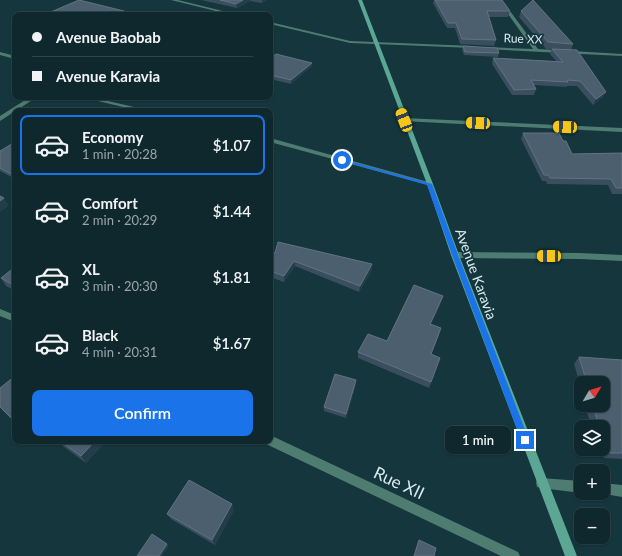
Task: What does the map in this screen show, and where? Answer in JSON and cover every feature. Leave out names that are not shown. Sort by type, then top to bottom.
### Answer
[{"type":"street","points":[[173,0],[224,12]]},
{"type":"street","name":"Avenue Karavia","points":[[360,0],[541,483],[570,556]]},
{"type":"street","points":[[500,0],[536,50]]},
{"type":"street","name":"Rue XX","points":[[273,24],[350,42],[622,55]]},
{"type":"street","points":[[0,53],[12,57]]},
{"type":"street","points":[[17,108],[29,100]]},
{"type":"street","points":[[98,100],[134,108]]},
{"type":"street","points":[[0,119],[12,111]]},
{"type":"street","points":[[404,120],[622,130]]},
{"type":"street","points":[[273,141],[430,184]]},
{"type":"street","points":[[455,255],[622,258]]},
{"type":"street","points":[[0,312],[12,318]]},
{"type":"street","name":"Rue XII","points":[[273,441],[514,556]]},
{"type":"street","points":[[541,483],[574,486]]},
{"type":"street","points":[[610,490],[622,491]]},
{"type":"building","points":[[79,0],[124,11],[122,12],[51,12]]},
{"type":"building","points":[[220,0],[243,0],[236,4]]},
{"type":"building","points":[[435,0],[502,0],[510,11],[487,11],[496,40],[462,39],[456,23],[448,23]]},
{"type":"building","points":[[533,0],[573,44],[548,42],[521,11]]},
{"type":"building","points":[[463,46],[497,48],[499,53],[465,52]]},
{"type":"building","points":[[552,49],[577,50],[606,92],[596,99],[580,81],[567,80],[568,82],[531,80],[536,89],[514,90],[493,58],[563,62]]},
{"type":"building","points":[[276,54],[312,63],[291,80],[273,76],[273,56]]},
{"type":"building","points":[[523,133],[559,133],[563,141],[566,141],[572,154],[622,153],[622,188],[616,188],[611,179],[550,178],[548,175],[544,175]]},
{"type":"building","points":[[12,144],[12,174],[0,168],[0,151]]},
{"type":"building","points":[[278,242],[372,264],[360,286],[294,261],[284,276],[273,272],[273,252],[275,253]]},
{"type":"building","points":[[12,269],[12,284],[1,278]]},
{"type":"building","points":[[414,285],[443,296],[430,324],[441,328],[431,354],[440,358],[431,382],[358,352],[368,334],[387,341]]},
{"type":"building","points":[[579,357],[622,360],[622,453],[610,453],[610,420],[597,420],[595,412],[610,412],[610,376],[585,376]]},
{"type":"building","points":[[335,374],[356,380],[346,414],[324,407]]},
{"type":"building","points":[[12,378],[12,419],[0,407],[0,388]]},
{"type":"building","points":[[64,444],[92,444],[81,456]]},
{"type":"building","points":[[189,480],[232,504],[212,540],[167,514]]},
{"type":"building","points":[[152,534],[167,544],[159,556],[137,556]]},
{"type":"building","points":[[419,540],[436,548],[434,556],[414,556]]},
{"type":"route","points":[[342,160],[430,184],[455,255],[525,440]]}]
